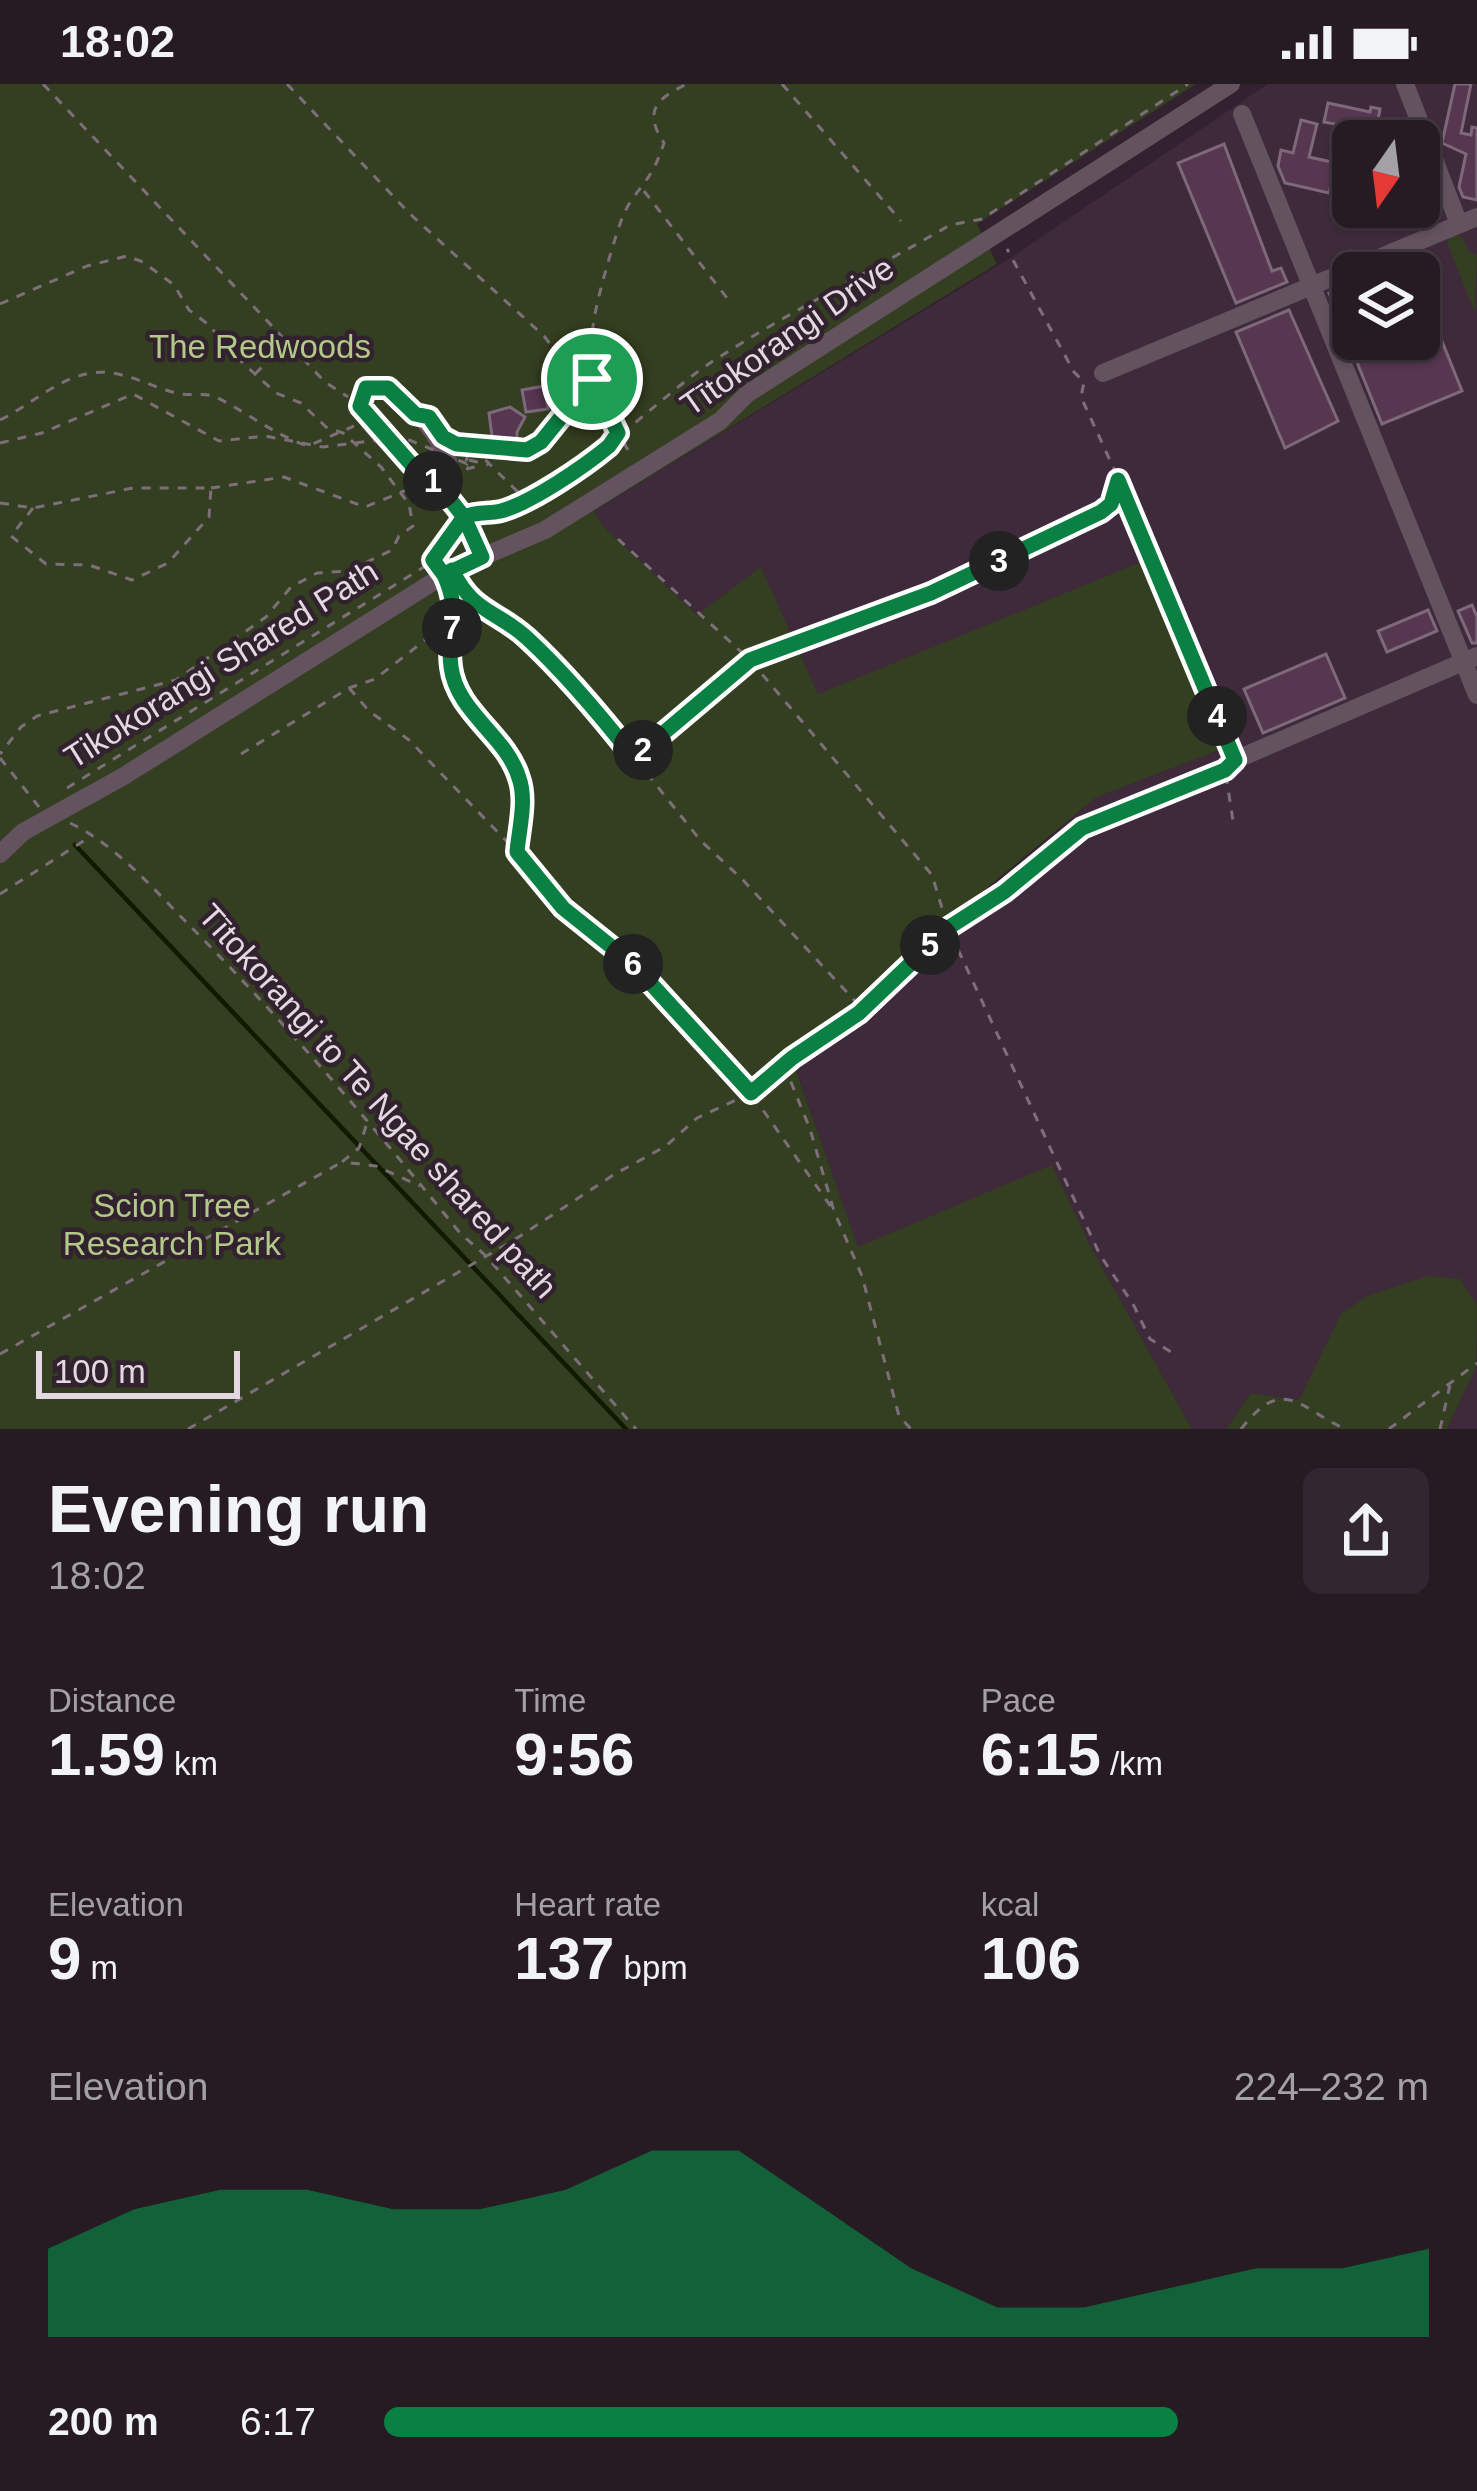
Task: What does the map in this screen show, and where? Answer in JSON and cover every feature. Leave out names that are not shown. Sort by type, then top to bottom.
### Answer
[{"type":"street","name":"Tītokorangi Drive","points":[[0,854],[23,832],[124,776],[448,573],[545,530],[720,421],[746,394],[1231,84]]},
{"type":"street","points":[[1103,373],[1468,221],[1405,84]]},
{"type":"street","points":[[1243,114],[1310,287],[1470,659],[1477,695]]},
{"type":"street","points":[[440,487],[447,457],[399,395],[388,388],[370,387],[363,392],[363,411],[411,464],[440,487],[464,517],[482,557]]},
{"type":"street","points":[[1235,760],[1470,659]]},
{"type":"street","name":"Tītokorangi Drive","points":[[0,854],[32,841],[98,800],[124,776]]},
{"type":"path","points":[[0,420],[51,388],[95,372],[132,376],[187,395],[212,394],[284,438],[308,446],[344,433],[363,411],[325,382],[43,84]]},
{"type":"path","points":[[286,84],[410,214],[544,336],[585,390]]},
{"type":"path","points":[[456,444],[527,450],[541,442],[585,390],[592,379],[589,335],[596,295],[633,198],[652,176],[664,143],[652,121],[653,110],[662,98],[687,84]]},
{"type":"path","points":[[782,84],[901,221]]},
{"type":"path","points":[[464,517],[499,512],[526,500],[604,451],[618,433],[709,364],[950,225],[982,219],[1188,84]]},
{"type":"path","points":[[643,190],[727,298]]},
{"type":"path","points":[[0,304],[87,266],[127,256],[143,262],[175,285],[189,310],[276,393],[301,403],[314,420],[344,433],[381,467],[409,504],[413,526],[392,550],[348,571],[316,572],[291,587],[266,617],[176,680],[37,716],[21,727],[0,756],[48,818]]},
{"type":"path","points":[[1012,257],[1074,372],[1084,382],[1082,397],[1235,760]]},
{"type":"path","points":[[255,374],[287,342]]},
{"type":"path","points":[[592,379],[628,450]]},
{"type":"path","points":[[0,443],[42,434],[133,394],[219,441],[265,436],[323,447],[402,436],[468,462],[488,464]]},
{"type":"path","points":[[468,462],[471,446]]},
{"type":"path","points":[[471,446],[526,500]]},
{"type":"path","points":[[0,503],[33,508],[133,488],[211,488],[284,478],[365,507],[468,462]]},
{"type":"path","points":[[634,758],[750,660],[931,593],[1101,512],[1111,504],[1118,480]]},
{"type":"path","points":[[33,508],[11,536],[46,564],[89,565],[132,580],[168,563],[209,517],[211,488]]},
{"type":"path","name":"Tikokorangi Shared Path","points":[[54,796],[427,565],[464,517]]},
{"type":"path","points":[[618,539],[750,660],[932,874],[948,928],[1100,1255],[1150,1339],[1171,1352]]},
{"type":"path","points":[[448,573],[456,606],[451,667],[458,690],[519,777],[517,852]]},
{"type":"path","points":[[448,573],[464,595],[529,639],[597,711],[701,841],[855,1001],[859,1013]]},
{"type":"path","points":[[241,754],[349,688],[375,679],[452,619]]},
{"type":"path","points":[[349,688],[368,711],[409,740],[517,852],[563,908],[633,964],[751,1093],[834,1211]]},
{"type":"path","points":[[188,1429],[486,1256],[666,1146],[697,1118],[751,1093],[859,1013],[948,928],[1004,892],[1082,828],[1225,770],[1233,820]]},
{"type":"path","name":"Tītokorangi to Te Ngae shared path","points":[[69,822],[94,834],[296,1036],[460,1233],[486,1256],[636,1429]]},
{"type":"path","points":[[0,894],[94,834]]},
{"type":"path","points":[[784,1065],[834,1211],[862,1276],[899,1415],[911,1429]]},
{"type":"path","points":[[0,1354],[342,1162],[359,1148],[368,1123]]},
{"type":"path","points":[[342,1162],[376,1166],[422,1186]]},
{"type":"path","points":[[1390,1429],[1477,1363]]},
{"type":"path","points":[[1440,1429],[1450,1383]]},
{"type":"path","points":[[1241,1429],[1256,1410],[1274,1400],[1308,1405],[1345,1429]]},
{"type":"shaded area","points":[[1268,84],[1477,84],[1477,1429],[1447,1429],[1472,1373],[1390,1413],[1251,1393],[1226,1429],[1192,1429],[1052,1166],[858,1248],[790,1052],[820,1034],[850,1001],[859,1001],[1097,797],[1222,749],[818,694],[761,568],[697,615],[604,527],[594,511],[1012,257]]},
{"type":"green space","points":[[0,84],[1196,84],[977,224],[997,264],[594,511],[604,527],[697,615],[761,567],[818,694],[1151,558],[1222,749],[1097,797],[858,1001],[851,1001],[847,1016],[790,1053],[858,1247],[1052,1165],[1090,1245],[1192,1429],[0,1429]]},
{"type":"green space","points":[[1455,234],[1477,255],[1475,313],[1447,242]]},
{"type":"green space","points":[[1429,1276],[1460,1279],[1477,1305],[1476,1367],[1447,1429],[1226,1429],[1251,1393],[1299,1400],[1341,1314],[1369,1295]]},
{"type":"building","points":[[1455,84],[1471,84],[1461,133],[1471,135],[1472,127],[1477,128],[1477,200],[1463,197],[1459,187],[1466,154],[1442,143]]},
{"type":"building","points":[[1328,103],[1370,112],[1371,107],[1380,109],[1378,120],[1324,122]]},
{"type":"building","points":[[1301,120],[1317,124],[1309,157],[1332,162],[1329,193],[1285,183],[1278,166],[1281,150],[1293,153]]},
{"type":"building","points":[[1224,144],[1272,271],[1281,268],[1287,282],[1236,303],[1178,163]]},
{"type":"building","points":[[1289,310],[1338,421],[1285,448],[1236,332]]},
{"type":"building","points":[[1440,336],[1462,391],[1382,424],[1356,360],[1440,360]]},
{"type":"building","points":[[544,386],[548,409],[526,412],[522,390]]},
{"type":"building","points":[[510,407],[525,417],[517,443],[493,444],[489,413]]},
{"type":"building","points":[[1472,605],[1477,643],[1472,643],[1458,611]]},
{"type":"building","points":[[1428,610],[1437,631],[1387,652],[1378,631]]},
{"type":"building","points":[[1326,654],[1345,698],[1263,733],[1244,689]]},
{"type":"waterway","points":[[75,845],[626,1429]]},
{"type":"route","points":[[592,379],[541,442],[527,450],[456,444],[443,437],[429,417],[415,414],[388,388],[366,388],[360,406],[363,415],[440,487],[464,517],[433,560],[444,575],[452,570],[464,595],[529,639],[634,758],[750,660],[931,593],[1101,512],[1117,493],[1118,480],[1235,760],[1225,770],[1082,828],[1004,892],[948,928],[859,1013],[792,1058],[751,1093],[633,964],[574,920],[517,852],[519,777],[505,751],[470,710],[451,667],[456,606],[444,575],[452,570],[482,557],[464,517],[499,512],[526,500],[609,446],[618,433],[592,379]]},
{"type":"park label","name":"The Redwoods","points":[[260,346]]},
{"type":"park label","name":"Scion Tree Research Park","points":[[172,1224]]}]
